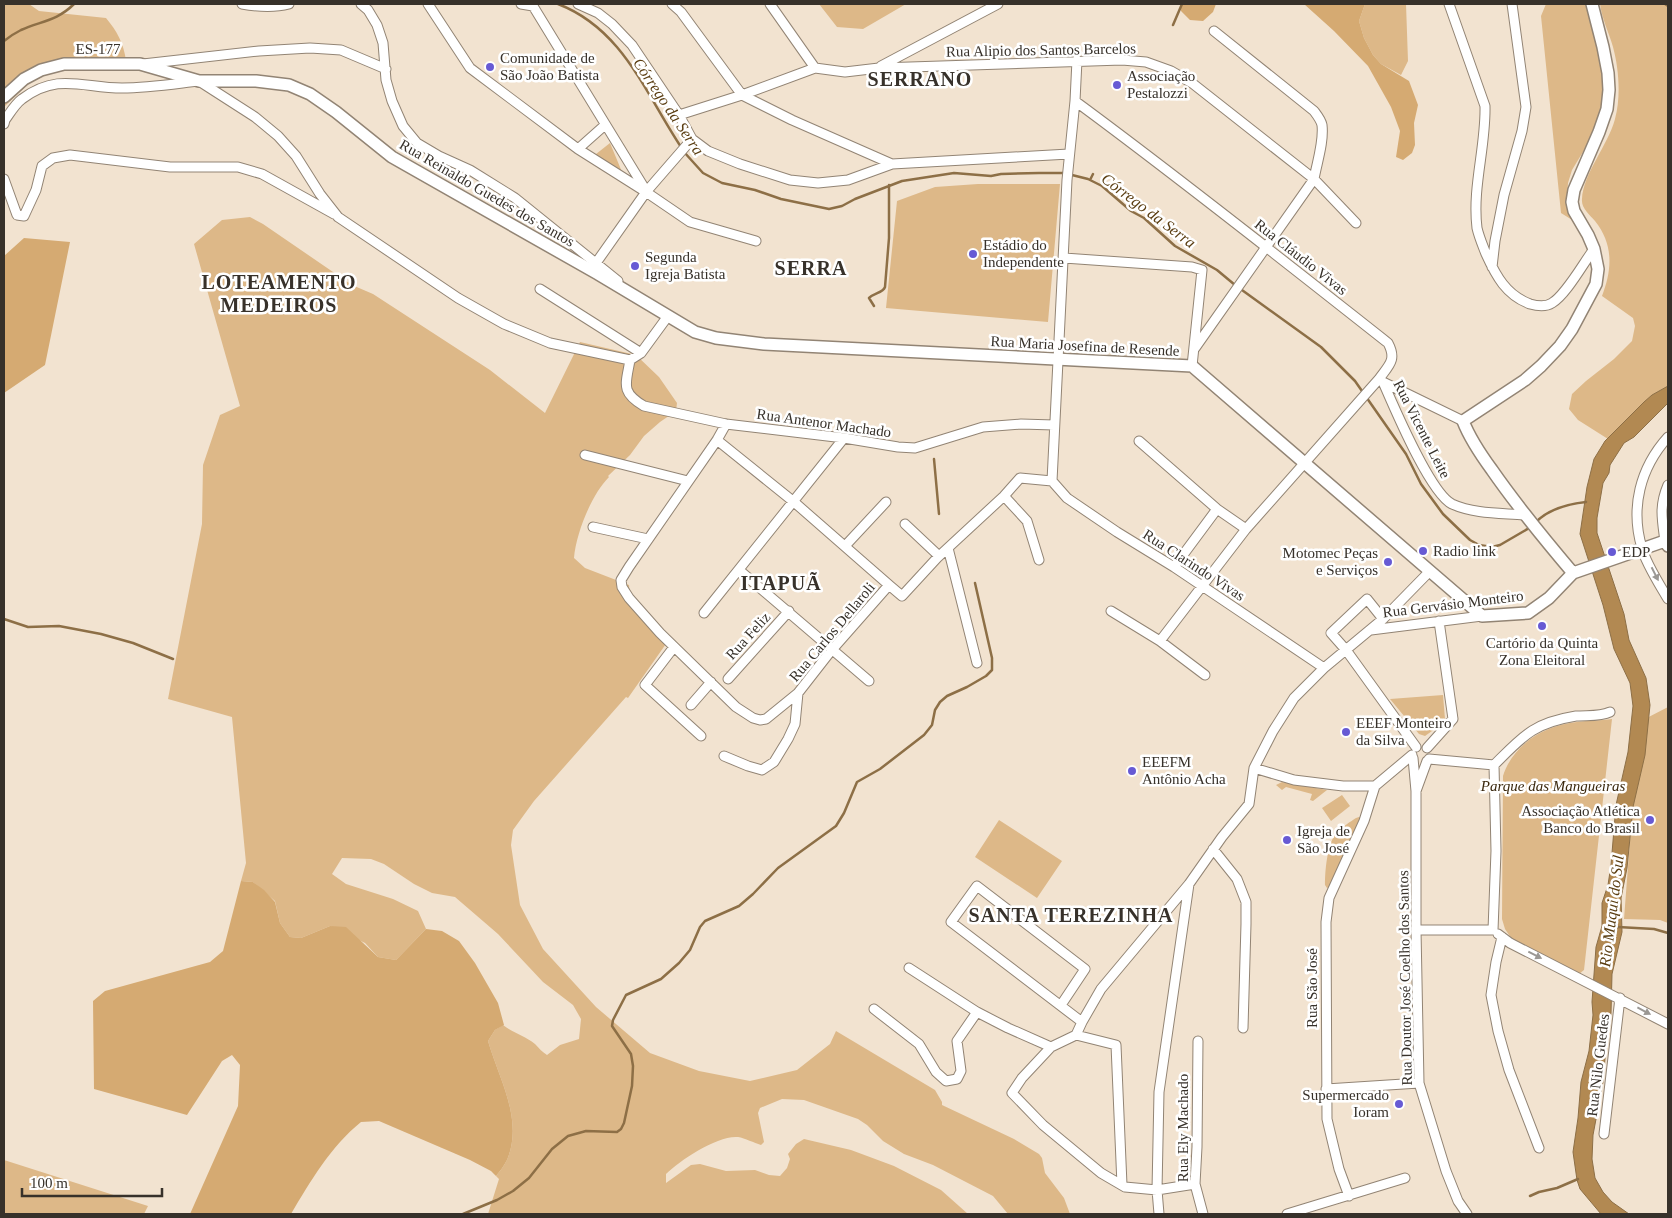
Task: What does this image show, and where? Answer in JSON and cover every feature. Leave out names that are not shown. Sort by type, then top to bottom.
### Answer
[{"type":"main road","points":[[1592,4],[1603,47],[1609,90],[1607,109],[1574,190],[1572,202],[1574,211],[1594,249],[1598,269],[1596,284],[1572,329],[1560,346],[1541,366],[1525,380],[1463,421],[1476,446],[1526,518],[1573,573],[1642,549],[1667,544]]},
{"type":"main road","name":"ES-177","points":[[4,97],[24,79],[40,70],[64,64],[140,64],[199,81]]},
{"type":"main road","name":"Rua Reinaldo Guedes dos Santos","points":[[199,81],[256,81],[289,85],[310,94],[336,112],[392,157],[597,268]]},
{"type":"main road","name":"Rua Maria Josefina de Resende","points":[[597,268],[636,297],[695,332],[716,338],[774,344],[1192,366],[1482,616]]},
{"type":"main road","name":"Rua Gervásio Monteiro","points":[[1482,616],[1528,613],[1549,598],[1573,573]]},
{"type":"street","points":[[242,4],[281,6],[289,4]]},
{"type":"street","name":"Rua Maria Josefina de Resende","points":[[361,4],[368,10],[377,25],[383,43],[386,80],[392,101],[403,126],[417,143],[439,156],[470,170],[515,198],[597,268]]},
{"type":"street","points":[[428,4],[470,68],[578,149],[690,222],[756,241]]},
{"type":"street","points":[[521,4],[533,6],[646,192]]},
{"type":"street","points":[[578,4],[598,13],[612,24],[632,45],[679,115],[692,139],[708,151],[740,164],[790,180],[818,183],[848,180],[892,164],[1069,154]]},
{"type":"street","points":[[672,4],[681,12],[742,95],[792,120],[892,164]]},
{"type":"street","points":[[770,4],[815,68]]},
{"type":"street","points":[[879,68],[998,4]]},
{"type":"street","points":[[1449,4],[1485,106],[1486,122],[1477,183],[1477,228],[1492,267],[1501,283],[1511,294],[1534,305],[1552,304],[1560,296],[1594,249]]},
{"type":"street","points":[[1492,267],[1504,195],[1522,131],[1526,107],[1512,4]]},
{"type":"street","points":[[1195,348],[1314,179],[1322,125],[1320,118],[1306,103],[1214,31]]},
{"type":"street","points":[[140,64],[258,51],[310,48],[341,50],[386,69]]},
{"type":"street","points":[[1052,481],[1067,180],[1077,60]]},
{"type":"street","name":"Rua Alipio dos Santos Barcelos","points":[[679,115],[742,95],[815,68],[845,72],[879,68],[1077,60],[1146,62],[1171,71],[1192,83],[1314,179],[1356,223]]},
{"type":"street","points":[[4,124],[21,100],[47,85],[75,83],[120,88],[160,86],[199,81],[255,117],[278,136],[296,156],[320,194],[338,217]]},
{"type":"street","name":"Rua Cláudio Vivas","points":[[1075,101],[1144,151],[1388,343],[1393,352],[1392,359],[1381,380],[1370,387],[1246,529],[1160,641]]},
{"type":"street","points":[[578,149],[605,125]]},
{"type":"street","points":[[597,268],[646,192],[692,139]]},
{"type":"street","points":[[4,179],[17,215],[24,216],[36,190],[42,166],[53,158],[70,155],[170,167],[238,167],[262,174],[338,217],[458,298],[504,324],[550,343],[630,360],[642,353],[668,316]]},
{"type":"street","points":[[1064,258],[1192,267],[1202,270],[1192,366]]},
{"type":"street","points":[[540,289],[642,353]]},
{"type":"street","name":"Rua Antenor Machado","points":[[630,360],[626,385],[628,393],[634,400],[644,406],[726,424],[915,448],[983,427],[1020,424],[1054,426]]},
{"type":"street","points":[[1381,380],[1463,421]]},
{"type":"street","name":"Rua Vicente Leite","points":[[1381,380],[1423,467],[1442,496],[1450,503],[1474,511],[1526,518]]},
{"type":"street","points":[[726,424],[621,580],[622,588],[674,646],[736,707],[753,718],[766,719],[798,693]]},
{"type":"street","points":[[1668,437],[1651,461],[1641,482],[1637,500],[1642,549],[1668,599]]},
{"type":"street","points":[[704,613],[844,438]]},
{"type":"street","points":[[717,440],[794,502],[889,585]]},
{"type":"street","points":[[1139,441],[1217,509],[1246,529]]},
{"type":"street","points":[[585,455],[688,481]]},
{"type":"street","name":"Rua Carlos Dellaroli","points":[[724,756],[762,770],[774,762],[795,724],[798,693],[832,649],[889,585],[902,596],[939,556],[1004,496],[1020,478],[1052,481]]},
{"type":"street","name":"Rua Clarindo Vivas","points":[[1052,481],[1067,498],[1324,668]]},
{"type":"street","points":[[1667,544],[1661,513],[1662,498],[1668,485]]},
{"type":"street","points":[[1004,496],[1027,521],[1039,560]]},
{"type":"street","points":[[845,546],[886,502]]},
{"type":"street","points":[[1174,567],[1217,509]]},
{"type":"street","points":[[905,524],[939,556]]},
{"type":"street","points":[[593,527],[648,538]]},
{"type":"street","points":[[948,548],[977,662]]},
{"type":"street","points":[[739,570],[869,681]]},
{"type":"street","points":[[1195,1184],[1157,1190],[1122,1185],[1100,1173],[1043,1125],[1012,1092],[1022,1078],[1051,1047],[1076,1035],[1101,989],[1189,884],[1213,849],[1249,804],[1254,768],[1273,731],[1294,698],[1324,668],[1383,619],[1430,570]]},
{"type":"street","points":[[1383,619],[1367,599],[1331,633],[1346,650],[1419,763],[1428,760],[1494,765]]},
{"type":"street","name":"Rua Feliz","points":[[728,679],[789,611]]},
{"type":"street","points":[[1111,611],[1160,641],[1205,675]]},
{"type":"street","name":"Rua Gervásio Monteiro","points":[[1371,630],[1482,616]]},
{"type":"street","points":[[1427,748],[1453,718],[1439,621]]},
{"type":"street","points":[[674,646],[645,685],[701,736]]},
{"type":"street","points":[[692,705],[711,682]]},
{"type":"street","points":[[1493,930],[1496,851],[1494,765],[1520,738],[1536,727],[1554,720],[1610,712]]},
{"type":"street","points":[[1254,768],[1294,780],[1343,786],[1375,786],[1422,746],[1427,748],[1430,753],[1428,760]]},
{"type":"street","name":"Rua Doutor José Coelho dos Santos","points":[[1414,753],[1419,1083],[1446,1171],[1458,1201],[1467,1214]]},
{"type":"street","name":"Rua Doutor José Coelho dos Santos","points":[[1416,791],[1428,760]]},
{"type":"street","name":"Rua São José","points":[[1349,1196],[1330,1139],[1327,1119],[1326,922],[1329,898],[1364,821],[1375,786]]},
{"type":"street","points":[[1213,849],[1237,879],[1246,902],[1243,1028]]},
{"type":"street","points":[[1159,1214],[1157,1190],[1159,1092],[1189,884]]},
{"type":"street","points":[[1061,1005],[1086,969],[977,886],[951,922],[1082,1022]]},
{"type":"street","points":[[1416,930],[1493,930],[1510,943],[1668,1024]]},
{"type":"street","points":[[1502,937],[1496,962],[1492,995],[1498,1031],[1509,1070],[1539,1148]]},
{"type":"street","points":[[909,968],[976,1012],[1051,1047]]},
{"type":"street","name":"Rua Nilo Guedes","points":[[1604,1134],[1620,998]]},
{"type":"street","points":[[874,1009],[919,1044],[936,1072],[946,1081],[957,1079],[961,1071],[957,1041],[976,1012]]},
{"type":"street","points":[[1076,1035],[1116,1045],[1122,1185]]},
{"type":"street","name":"Rua Ely Machado","points":[[1198,1041],[1195,1184],[1204,1214]]},
{"type":"street","points":[[1326,1089],[1419,1083]]},
{"type":"street","points":[[1287,1214],[1405,1178]]},
{"type":"green space","points":[[4,4],[29,4],[39,11],[106,18],[119,38],[124,49],[126,61],[92,64],[40,73],[4,107]]},
{"type":"green space","points":[[819,4],[906,4],[863,29],[837,27]]},
{"type":"green space","points":[[1365,4],[1406,4],[1408,61],[1401,75],[1381,64],[1373,55],[1364,38],[1359,21]]},
{"type":"green space","points":[[1546,4],[1585,4],[1605,78],[1602,108],[1592,137],[1572,170],[1568,183],[1567,196],[1577,223],[1561,213],[1541,16]]},
{"type":"green space","points":[[1600,4],[1668,4],[1668,386],[1652,395],[1608,439],[1578,420],[1569,409],[1572,394],[1614,359],[1632,341],[1635,326],[1633,318],[1602,296],[1608,277],[1608,248],[1601,230],[1586,211],[1582,202],[1583,189],[1612,129],[1618,102],[1618,74],[1615,56]]},
{"type":"green space","points":[[610,143],[627,184],[591,158]]},
{"type":"green space","name":"Estádio do Independente","points":[[978,184],[1060,184],[1048,322],[886,308],[897,201],[935,187]]},
{"type":"green space","points":[[250,217],[352,285],[373,294],[490,370],[545,413],[580,342],[636,355],[659,377],[677,403],[676,411],[644,436],[630,455],[608,476],[591,504],[581,527],[575,548],[574,558],[585,568],[629,585],[630,595],[668,641],[628,698],[626,697],[534,801],[513,830],[511,845],[520,905],[543,949],[596,1007],[650,1053],[699,1071],[750,1081],[797,1070],[830,1044],[836,1031],[935,1090],[942,1105],[1014,1139],[1039,1154],[1042,1158],[1045,1173],[1064,1198],[1070,1214],[1008,1214],[993,1196],[933,1165],[904,1154],[883,1141],[858,1119],[804,1100],[782,1099],[760,1108],[758,1113],[764,1142],[761,1145],[738,1137],[730,1137],[710,1144],[672,1168],[666,1174],[666,1183],[691,1165],[700,1164],[726,1171],[755,1170],[769,1175],[780,1176],[787,1168],[790,1159],[788,1154],[796,1144],[804,1139],[851,1150],[894,1166],[941,1190],[968,1214],[488,1214],[499,1179],[496,1176],[507,1160],[512,1145],[513,1130],[508,1100],[488,1041],[495,1030],[503,1025],[531,1041],[547,1055],[560,1045],[579,1039],[581,1019],[573,1005],[543,982],[498,934],[455,897],[432,893],[414,884],[384,864],[371,859],[342,858],[332,874],[346,884],[393,899],[418,911],[426,929],[396,960],[378,957],[365,943],[330,926],[301,938],[290,937],[280,923],[275,901],[253,882],[241,881],[246,863],[232,717],[168,699],[202,524],[203,465],[220,415],[240,406],[194,244],[222,220]]},
{"type":"green space","points":[[1443,695],[1445,719],[1425,736],[1419,734],[1390,699]]},
{"type":"green space","name":"Associação Atlética Banco do Brasil","points":[[1668,707],[1668,923],[1660,920],[1624,919],[1639,722]]},
{"type":"green space","name":"Parque das Mangueiras","points":[[1612,719],[1584,970],[1579,974],[1511,938],[1505,929],[1502,919],[1503,776],[1514,754],[1542,732],[1553,727],[1581,721]]},
{"type":"green space","points":[[1282,782],[1327,790],[1313,801],[1310,800],[1312,794],[1286,787],[1282,790],[1276,785]]},
{"type":"green space","points":[[1342,795],[1350,806],[1331,821],[1322,808]]},
{"type":"green space","points":[[1359,817],[1361,818],[1327,888],[1325,885],[1326,865],[1331,843],[1341,828]]},
{"type":"green space","points":[[999,820],[1062,861],[1037,898],[975,857]]},
{"type":"green space","points":[[4,1160],[148,1206],[144,1214],[4,1214]]},
{"type":"shaded area","points":[[1181,4],[1216,4],[1213,12],[1203,21],[1190,20],[1181,11]]},
{"type":"shaded area","points":[[1304,4],[1365,4],[1359,21],[1364,38],[1373,55],[1381,64],[1409,81],[1418,105],[1414,123],[1415,145],[1412,153],[1403,160],[1396,157],[1400,131],[1391,107],[1368,66]]},
{"type":"shaded area","points":[[24,238],[70,242],[45,365],[4,393],[4,256]]},
{"type":"shaded area","points":[[241,881],[253,882],[275,902],[280,923],[290,937],[301,938],[330,926],[346,927],[378,957],[396,960],[426,929],[442,931],[459,941],[475,963],[498,1003],[504,1025],[495,1030],[488,1041],[508,1100],[513,1130],[512,1145],[507,1160],[496,1176],[491,1171],[470,1160],[379,1121],[361,1122],[331,1153],[291,1214],[190,1214],[238,1106],[240,1065],[232,1055],[222,1061],[187,1115],[94,1089],[93,1001],[105,991],[210,962],[223,951]]},
{"type":"water","name":"Rio Muqui do Sul","points":[[1668,386],[1668,403],[1634,437],[1624,443],[1610,465],[1609,473],[1603,483],[1597,518],[1597,533],[1624,614],[1629,640],[1646,678],[1650,705],[1645,755],[1633,807],[1627,868],[1621,898],[1622,932],[1612,974],[1611,1013],[1603,1082],[1593,1135],[1592,1159],[1595,1178],[1603,1192],[1612,1202],[1629,1214],[1601,1214],[1580,1189],[1573,1152],[1581,1082],[1589,1051],[1593,1015],[1592,1002],[1596,947],[1602,926],[1602,903],[1608,885],[1616,805],[1628,752],[1633,706],[1630,683],[1614,649],[1603,605],[1580,534],[1587,487],[1594,459],[1605,441],[1644,402]]},
{"type":"waterway","points":[[4,41],[21,30],[61,14],[74,4]]},
{"type":"waterway","name":"Córrego da Serra","points":[[558,4],[580,15],[600,29],[616,46],[643,85],[681,147]]},
{"type":"waterway","points":[[1173,25],[1182,4]]},
{"type":"waterway","name":"Córrego da Serra","points":[[684,152],[703,173],[722,183],[755,190],[781,199],[829,209],[842,206],[902,181],[954,173],[991,176],[1001,174],[1064,173],[1088,179],[1102,186],[1131,211],[1144,218],[1175,246],[1217,270],[1321,347],[1355,381],[1406,454],[1421,484],[1443,514],[1470,540],[1479,545],[1492,547],[1500,545],[1531,527]]},
{"type":"waterway","name":"Córrego da Serra","points":[[1090,180],[1093,174]]},
{"type":"waterway","points":[[874,306],[869,298],[882,291],[885,287],[889,238],[889,185]]},
{"type":"waterway","points":[[934,459],[939,514]]},
{"type":"waterway","name":"Córrego da Serra","points":[[1535,523],[1546,514],[1559,508],[1586,502]]},
{"type":"waterway","points":[[463,1214],[513,1191],[529,1178],[552,1149],[568,1136],[586,1131],[617,1132],[621,1129],[632,1086],[633,1066],[631,1054],[612,1026],[613,1020],[626,995],[661,979],[690,950],[700,927],[705,921],[739,906],[778,868],[836,826],[844,813],[857,782],[880,769],[924,735],[932,725],[935,710],[947,696],[967,687],[986,676],[992,670],[992,658],[975,583]]},
{"type":"waterway","points":[[4,619],[28,627],[59,626],[101,634],[133,643],[173,659]]},
{"type":"waterway","name":"Rio Muqui do Sul","points":[[1618,927],[1654,929],[1668,933]]},
{"type":"waterway","points":[[1530,1196],[1578,1179]]},
{"type":"place","name":"Comunidade de São João Batista","points":[[490,67]]},
{"type":"place","name":"Associação Pestalozzi","points":[[1117,85]]},
{"type":"place","name":"Estádio do Independente","points":[[973,254]]},
{"type":"place","name":"Segunda Igreja Batista","points":[[635,266]]},
{"type":"place","name":"Radio link","points":[[1423,551]]},
{"type":"place","name":"EDP","points":[[1612,552]]},
{"type":"place","name":"Motomec Peças e Serviços","points":[[1388,562]]},
{"type":"place","name":"Cartório da Quinta Zona Eleitoral","points":[[1542,626]]},
{"type":"place","name":"EEEF Monteiro da Silva","points":[[1346,732]]},
{"type":"place","name":"EEEFM Antônio Acha","points":[[1132,771]]},
{"type":"place","name":"Associação Atlética Banco do Brasil","points":[[1650,820]]},
{"type":"place","name":"Igreja de São José","points":[[1287,840]]},
{"type":"place","name":"Supermercado Ioram","points":[[1399,1104]]},
{"type":"district","name":"SERRANO","points":[[920,79]]},
{"type":"district","name":"SERRA","points":[[811,268]]},
{"type":"district","name":"LOTEAMENTO MEDEIROS","points":[[279,294]]},
{"type":"district","name":"ITAPUÃ","points":[[781,583]]},
{"type":"district","name":"SANTA TEREZINHA","points":[[1071,915]]}]
